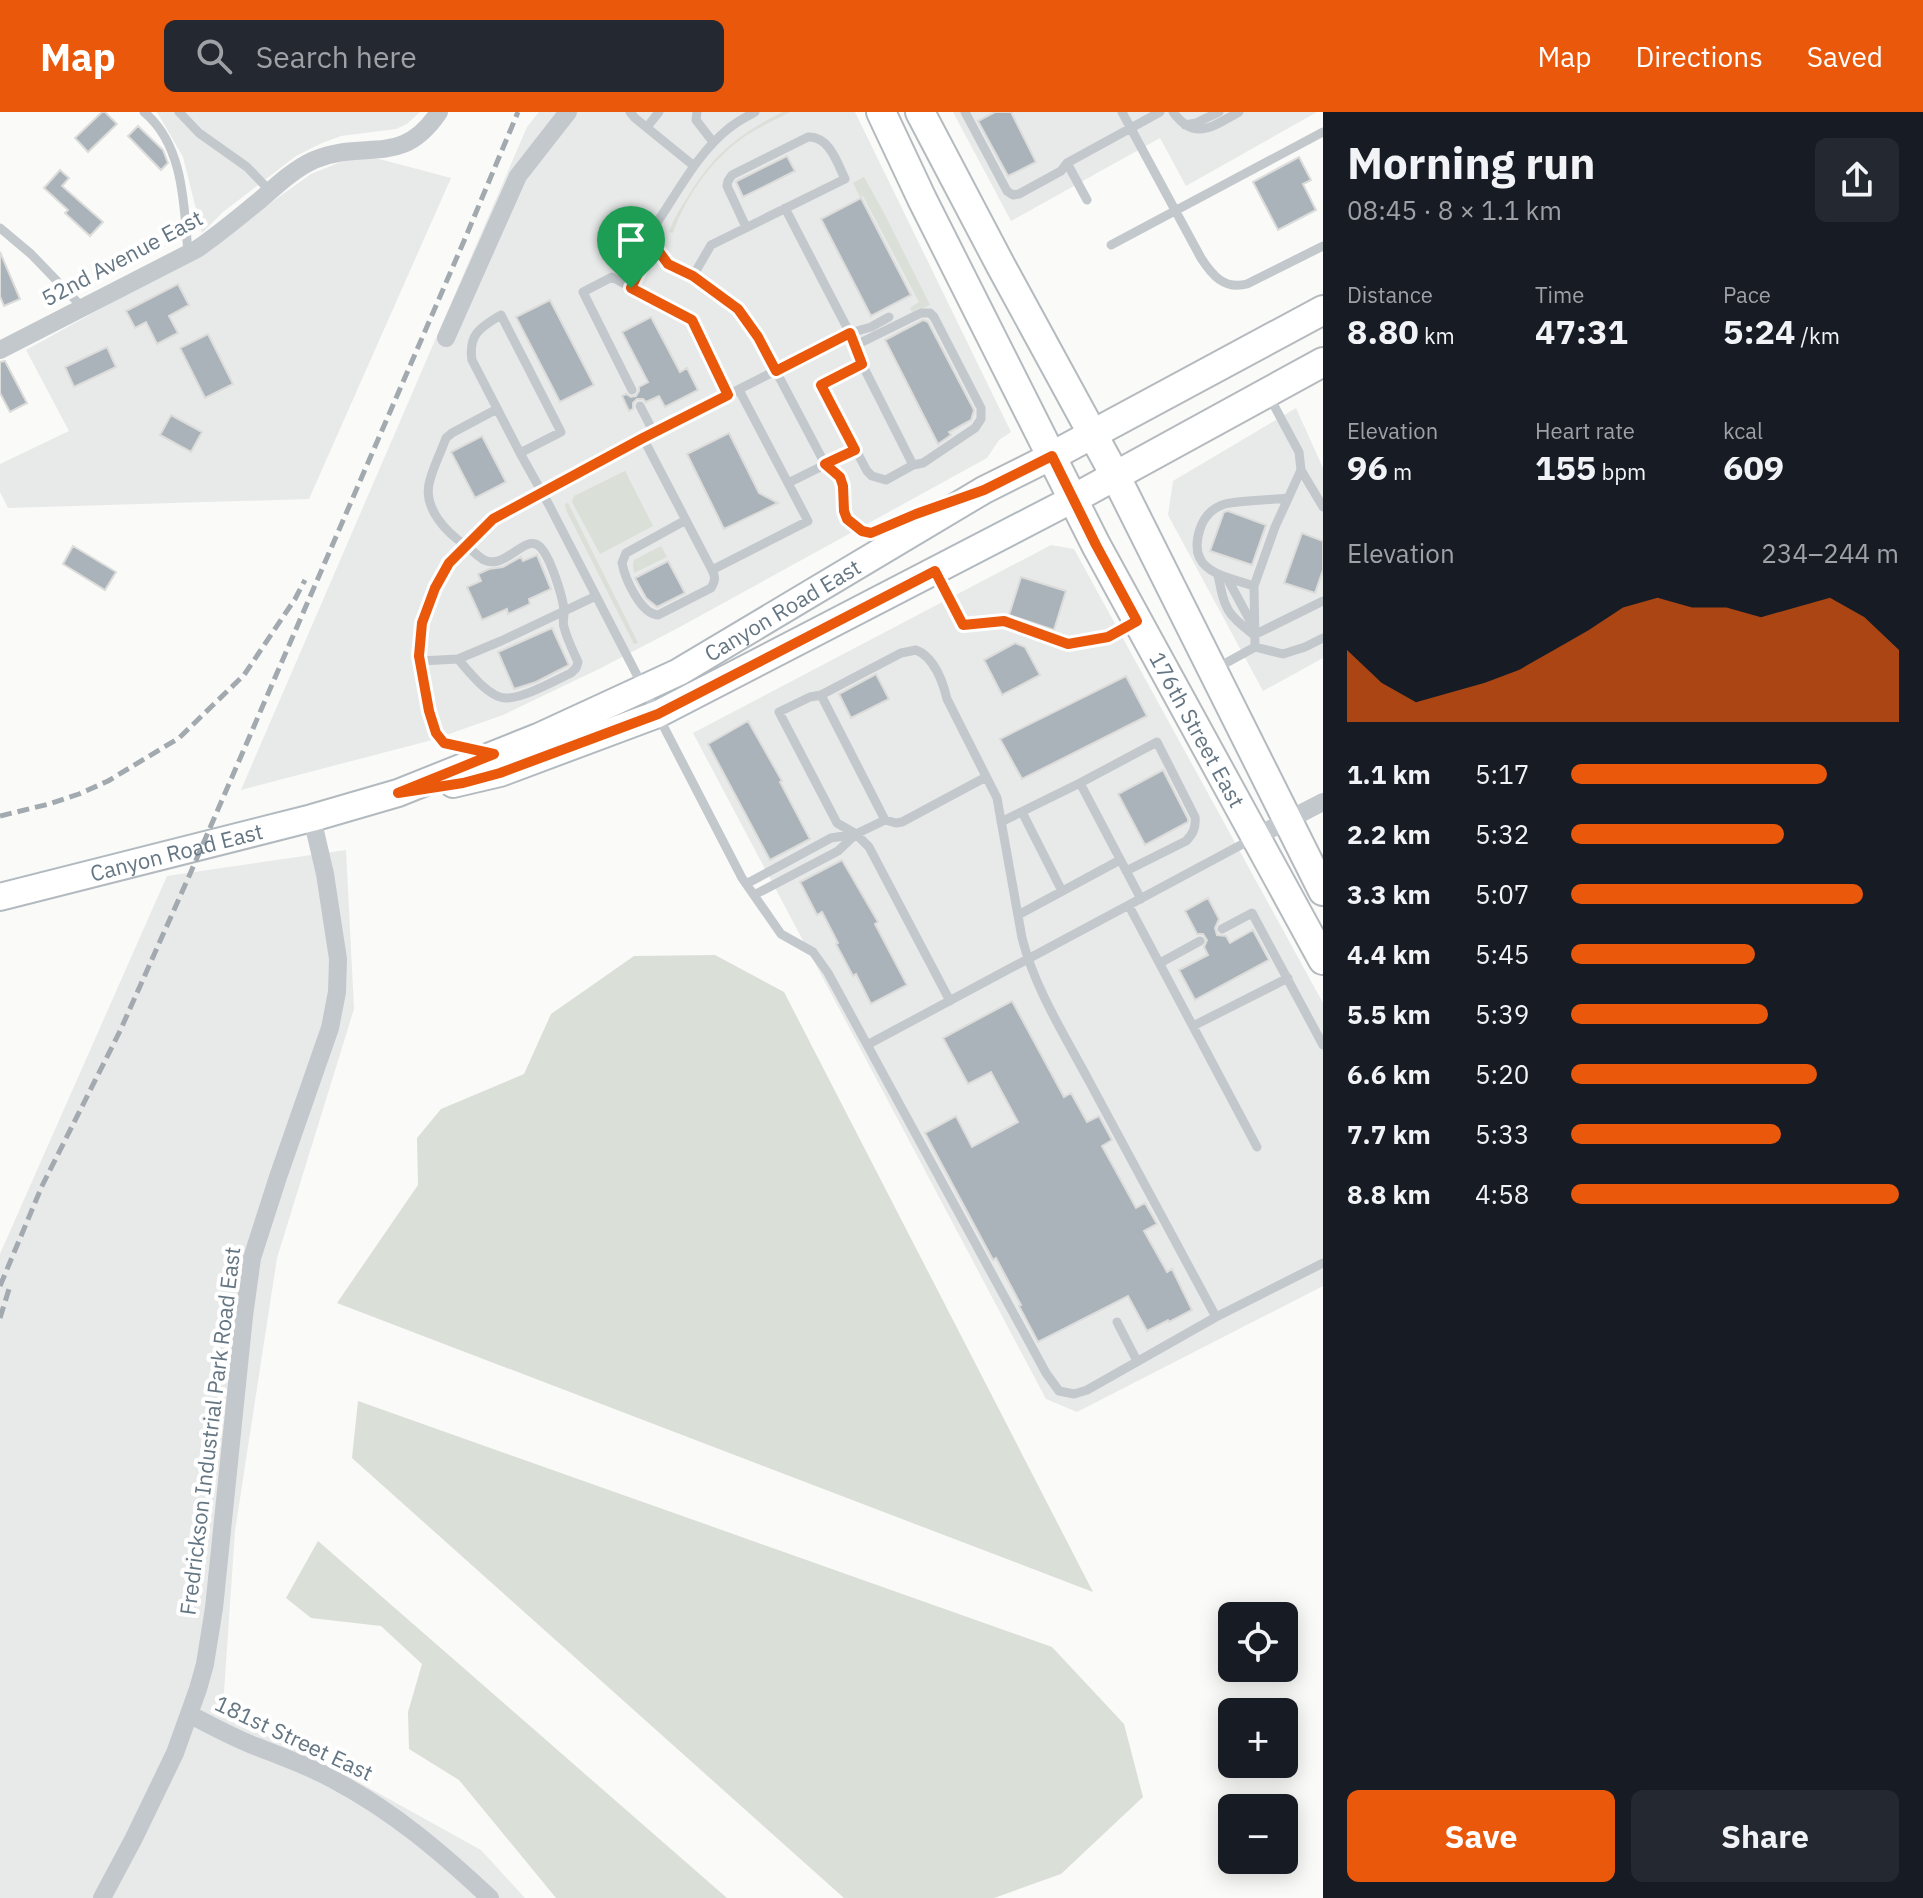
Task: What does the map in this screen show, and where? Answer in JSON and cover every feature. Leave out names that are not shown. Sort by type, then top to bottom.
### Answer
[{"type":"main road","name":"176th Street East","points":[[881,112],[1073,499],[1323,960]]},
{"type":"main road","name":"176th Street East","points":[[920,112],[1116,477],[1323,891]]},
{"type":"main road","name":"Canyon Road East","points":[[0,897],[312,818],[398,793],[538,737],[679,672],[984,490],[1094,435],[1323,310]]},
{"type":"main road","name":"Canyon Road East","points":[[398,793],[463,783],[500,773],[658,714],[1116,477],[1323,362]]},
{"type":"street","points":[[446,338],[518,176],[568,112]]},
{"type":"street","name":"52nd Avenue East","points":[[0,350],[220,234],[311,161],[328,155],[395,148],[410,143],[435,118]]},
{"type":"street","points":[[1255,837],[1323,802]]},
{"type":"street","name":"Fredrickson Industrial Park Road East","points":[[102,1898],[175,1753],[205,1664],[214,1608],[252,1258],[330,1028],[337,992],[338,959],[333,922],[312,818]]},
{"type":"street","name":"181st Street East","points":[[189,1714],[251,1745],[302,1764],[380,1806],[423,1838],[490,1898]]},
{"type":"lane","points":[[144,112],[155,121],[177,163],[188,253]]},
{"type":"lane","points":[[179,112],[199,133],[247,167],[270,191]]},
{"type":"lane","points":[[630,112],[694,166]]},
{"type":"lane","points":[[647,127],[659,112]]},
{"type":"lane","points":[[697,112],[696,120],[713,142]]},
{"type":"lane","points":[[631,288],[654,240],[658,221],[694,166],[713,142],[755,112]]},
{"type":"lane","points":[[965,112],[1007,191],[1013,195],[1061,171],[1067,163],[1160,112]]},
{"type":"lane","points":[[1122,112],[1211,273],[1229,286],[1247,284],[1323,246]]},
{"type":"lane","points":[[1173,112],[1193,129],[1205,129],[1239,112]]},
{"type":"lane","points":[[1185,125],[1219,112]]},
{"type":"lane","points":[[1111,245],[1323,132]]},
{"type":"lane","points":[[693,276],[711,245],[845,179],[826,143],[813,136],[737,171],[727,186],[746,227]]},
{"type":"lane","points":[[1067,163],[1087,200]]},
{"type":"lane","points":[[785,208],[856,345],[862,364],[913,465]]},
{"type":"lane","points":[[0,228],[31,254],[83,308]]},
{"type":"lane","points":[[654,240],[668,264],[693,276],[738,309],[758,337],[825,464],[840,477],[847,519],[862,531],[871,533],[984,490]]},
{"type":"lane","points":[[632,390],[583,292],[612,277],[692,320],[728,395]]},
{"type":"lane","points":[[856,345],[921,313],[930,313],[981,408],[981,419],[975,428],[923,463],[892,477],[879,479],[872,476],[821,385],[862,364]]},
{"type":"lane","points":[[520,453],[561,432],[501,315],[477,331],[471,351],[472,360],[497,409],[520,453],[542,492],[645,688],[746,884],[781,934],[813,952],[828,973],[1046,1373],[1059,1391],[1074,1394],[1087,1390],[1216,1317],[1323,1263]]},
{"type":"lane","points":[[494,754],[444,743],[436,733],[420,661],[422,623],[435,588],[449,563],[465,545],[493,519],[542,492],[850,333],[871,327],[889,317]]},
{"type":"lane","points":[[712,570],[808,521],[739,390]]},
{"type":"lane","points":[[1267,393],[1299,452],[1301,470],[1323,507]]},
{"type":"lane","points":[[640,406],[654,433]]},
{"type":"lane","points":[[458,659],[487,689],[503,698],[519,695],[571,673],[578,662],[563,624],[564,612],[556,578],[542,549],[538,545],[528,544],[495,562],[482,559],[442,525],[432,504],[428,485],[446,438],[497,409]]},
{"type":"lane","points":[[643,438],[686,520],[715,576],[711,588],[653,616],[642,607],[622,563],[626,553],[686,520]]},
{"type":"lane","points":[[788,483],[855,450]]},
{"type":"lane","points":[[1255,647],[1254,586],[1275,527],[1301,470]]},
{"type":"lane","points":[[1254,586],[1207,568],[1198,556],[1195,544],[1204,519],[1214,509],[1226,504],[1288,498]]},
{"type":"lane","points":[[935,571],[963,625],[1004,621],[1068,644],[1108,637],[1137,621]]},
{"type":"lane","points":[[1222,576],[1223,601],[1231,617],[1254,632]]},
{"type":"lane","points":[[420,661],[458,659],[596,596]]},
{"type":"lane","points":[[1254,632],[1323,601]]},
{"type":"lane","points":[[1212,671],[1255,647],[1283,654],[1323,638]]},
{"type":"lane","points":[[950,1001],[869,847],[856,834],[837,823],[779,712],[821,695],[901,653],[916,650],[928,657],[997,798],[1027,960],[1216,1317]]},
{"type":"lane","points":[[821,695],[885,820]]},
{"type":"lane","points":[[1001,822],[1157,742],[1195,817],[1196,826],[1186,841],[1126,871]]},
{"type":"lane","points":[[746,884],[831,838],[856,834],[885,820],[902,822],[986,777]]},
{"type":"lane","points":[[1080,783],[1141,899]]},
{"type":"lane","points":[[1022,812],[1062,891]]},
{"type":"lane","points":[[754,895],[838,851],[856,834]]},
{"type":"lane","points":[[867,1045],[1255,837]]},
{"type":"lane","points":[[1018,915],[1120,860]]},
{"type":"lane","points":[[1129,906],[1257,1147]]},
{"type":"lane","points":[[1222,929],[1252,913],[1323,1045]]},
{"type":"lane","points":[[1160,963],[1200,941]]},
{"type":"lane","points":[[1193,1026],[1288,978]]},
{"type":"lane","points":[[1117,1322],[1137,1361]]},
{"type":"shaded area","points":[[157,112],[420,112],[396,129],[341,136],[296,156],[223,212],[202,233],[183,157]]},
{"type":"shaded area","points":[[539,112],[855,112],[1011,432],[999,440],[987,458],[678,628],[503,715],[432,740],[241,790],[527,127]]},
{"type":"shaded area","points":[[783,112],[790,112],[750,133],[725,152],[694,190],[673,233],[669,232],[697,183],[717,158],[740,138]]},
{"type":"shaded area","points":[[953,112],[1317,112],[1186,186],[1160,138],[1011,221]]},
{"type":"shaded area","points":[[368,156],[451,178],[309,499],[8,508],[0,492],[0,464],[69,431],[26,350],[196,256],[311,174],[343,161]]},
{"type":"shaded area","points":[[864,177],[930,305],[912,312],[910,308],[919,302],[863,196],[860,197],[853,183]]},
{"type":"shaded area","points":[[1296,408],[1323,468],[1323,658],[1263,691],[1168,515],[1173,481]]},
{"type":"shaded area","points":[[625,471],[653,526],[600,554],[572,502],[574,496]]},
{"type":"shaded area","points":[[568,503],[638,643],[634,644],[566,510],[565,504]]},
{"type":"shaded area","points":[[1051,545],[1074,549],[1323,1003],[1323,1286],[1077,1412],[1046,1399],[693,733]]},
{"type":"shaded area","points":[[661,546],[667,557],[634,573],[634,560]]},
{"type":"shaded area","points":[[346,850],[354,1009],[277,1258],[235,1531],[223,1707],[481,1850],[525,1898],[0,1898],[0,1254],[167,876]]},
{"type":"shaded area","points":[[715,955],[784,992],[1093,1592],[337,1303],[418,1185],[417,1138],[441,1109],[524,1074],[551,1014],[634,956]]},
{"type":"shaded area","points":[[358,1401],[1052,1647],[1124,1724],[1143,1797],[1061,1874],[994,1898],[844,1898],[352,1458]]},
{"type":"shaded area","points":[[318,1541],[727,1898],[556,1898],[459,1780],[409,1749],[408,1712],[422,1664],[381,1626],[311,1618],[286,1598]]},
{"type":"building","points":[[102,112],[117,124],[88,152],[75,138]]},
{"type":"building","points":[[995,112],[1011,112],[1036,162],[1008,176],[978,121]]},
{"type":"building","points":[[138,126],[163,150],[168,163],[161,170],[128,136]]},
{"type":"building","points":[[787,156],[795,171],[743,197],[737,181]]},
{"type":"building","points":[[1299,157],[1311,180],[1303,184],[1316,210],[1278,230],[1253,182]]},
{"type":"building","points":[[60,170],[69,178],[62,186],[103,222],[90,236],[44,188]]},
{"type":"building","points":[[861,198],[911,295],[871,316],[821,219]]},
{"type":"building","points":[[0,252],[20,299],[4,306],[0,296]]},
{"type":"building","points":[[178,284],[189,305],[169,316],[178,333],[157,344],[146,322],[135,328],[126,311]]},
{"type":"building","points":[[550,300],[594,385],[560,402],[516,317]]},
{"type":"building","points":[[651,317],[680,372],[687,368],[698,390],[665,407],[659,396],[646,402],[637,399],[629,411],[622,396],[636,396],[639,387],[648,382],[622,332]]},
{"type":"building","points":[[923,320],[928,322],[974,410],[971,420],[949,432],[951,435],[938,444],[885,340]]},
{"type":"building","points":[[208,334],[233,384],[205,398],[180,348]]},
{"type":"building","points":[[107,347],[116,367],[74,387],[65,367]]},
{"type":"building","points":[[5,361],[27,403],[10,412],[0,393],[0,362]]},
{"type":"building","points":[[171,415],[202,432],[191,452],[160,435]]},
{"type":"building","points":[[729,433],[759,493],[778,503],[724,529],[687,454]]},
{"type":"building","points":[[482,436],[506,482],[475,498],[451,452]]},
{"type":"building","points":[[1224,512],[1266,525],[1252,565],[1210,551]]},
{"type":"building","points":[[1302,533],[1323,541],[1323,570],[1315,593],[1284,583]]},
{"type":"building","points":[[73,546],[116,572],[105,590],[63,564]]},
{"type":"building","points":[[537,555],[551,589],[529,599],[530,604],[508,614],[507,609],[482,620],[467,587],[481,581],[478,574],[503,567],[521,557],[523,561]]},
{"type":"building","points":[[668,561],[685,593],[657,607],[646,598],[635,578]]},
{"type":"building","points":[[1021,577],[1066,591],[1054,630],[1009,615]]},
{"type":"building","points":[[552,628],[569,665],[514,689],[498,652]]},
{"type":"building","points":[[1015,643],[1025,647],[1040,675],[1002,695],[984,660]]},
{"type":"building","points":[[876,674],[889,699],[851,718],[839,694]]},
{"type":"building","points":[[1126,676],[1147,716],[1022,779],[1000,739]]},
{"type":"building","points":[[748,721],[810,839],[770,860],[708,744]]},
{"type":"building","points":[[1163,770],[1188,822],[1145,845],[1118,794]]},
{"type":"building","points":[[842,860],[878,922],[875,924],[907,985],[871,1004],[856,974],[853,976],[822,912],[817,915],[800,882]]},
{"type":"building","points":[[1208,898],[1219,919],[1215,928],[1217,935],[1226,936],[1230,943],[1253,930],[1269,960],[1195,1000],[1179,970],[1208,955],[1204,947],[1207,940],[1203,934],[1197,934],[1185,911]]},
{"type":"building","points":[[1012,1001],[1064,1097],[1071,1093],[1087,1122],[1099,1116],[1112,1140],[1102,1146],[1136,1208],[1145,1203],[1157,1224],[1144,1231],[1167,1272],[1172,1269],[1192,1310],[1147,1331],[1128,1296],[1038,1342],[996,1258],[993,1260],[925,1133],[956,1116],[972,1147],[1018,1122],[991,1072],[968,1084],[943,1038]]},
{"type":"railway","points":[[0,1286],[42,1186],[120,1031],[190,874],[518,112]]},
{"type":"railway","points":[[0,816],[79,794],[108,781],[179,738],[244,675],[305,580]]},
{"type":"railway","points":[[0,1318],[10,1286]]},
{"type":"route","points":[[654,240],[668,264],[693,276],[738,309],[758,337],[776,371],[850,333],[862,364],[821,385],[855,450],[825,464],[840,477],[847,519],[862,531],[871,533],[984,490],[1052,456],[1137,621],[1108,637],[1068,644],[1004,621],[963,625],[935,571],[658,714],[500,773],[463,783],[398,793],[494,754],[444,743],[436,733],[429,711],[419,656],[422,623],[435,588],[449,563],[493,519],[728,395],[692,320],[631,288],[654,240]]}]
